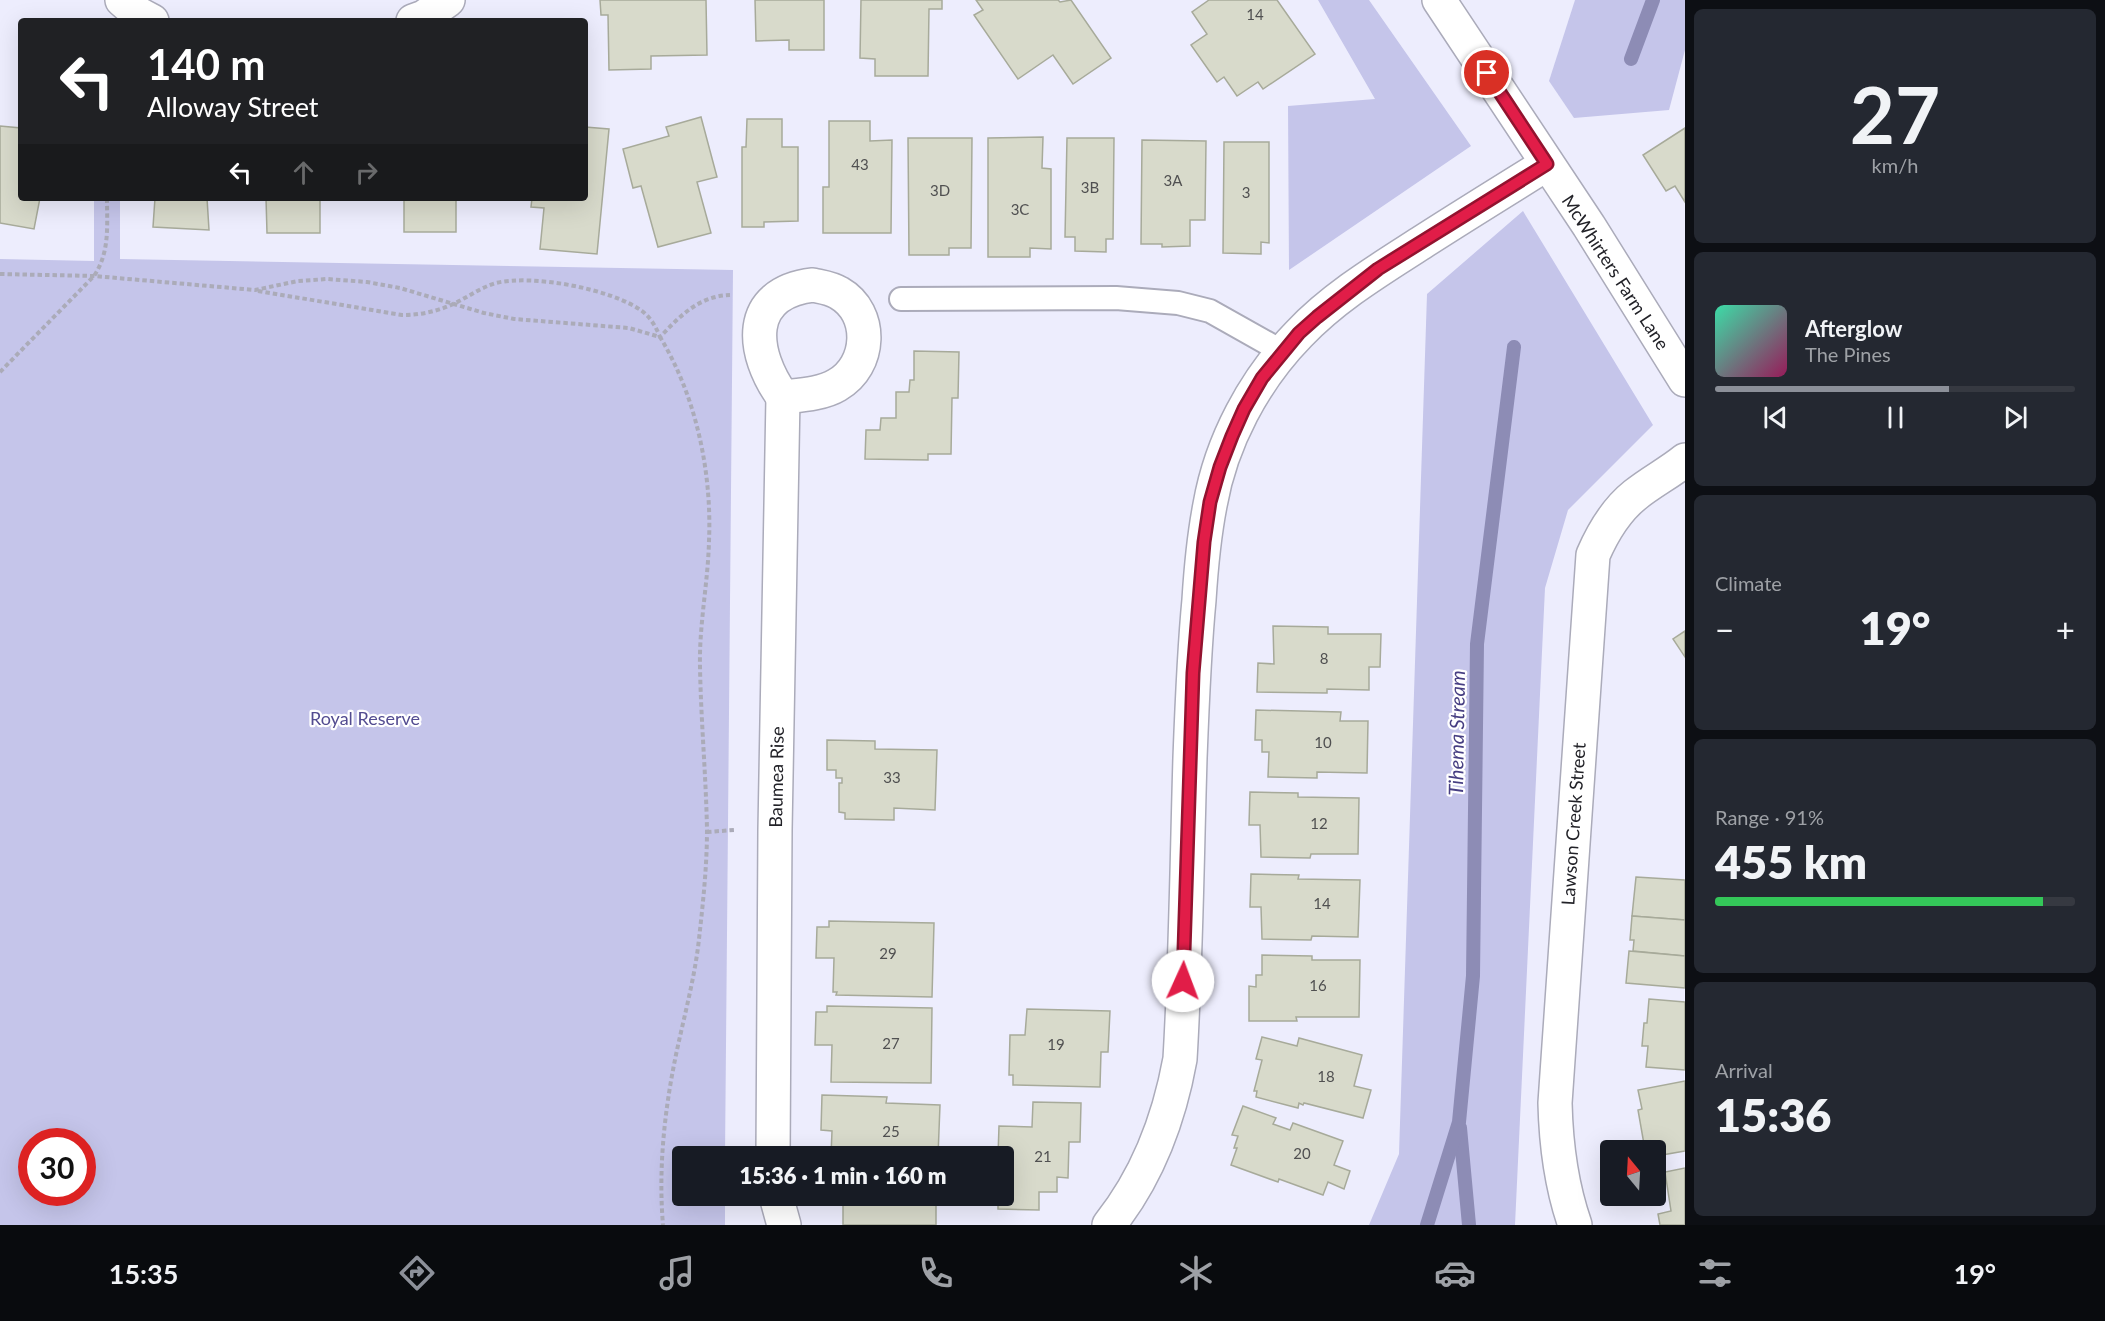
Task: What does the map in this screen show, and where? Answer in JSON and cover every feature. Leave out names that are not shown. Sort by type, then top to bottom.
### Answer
[{"type":"street","points":[[122,0],[146,18]]},
{"type":"street","points":[[421,18],[448,0]]},
{"type":"street","name":"McWhirters Farm Lane","points":[[1439,0],[1589,226],[1685,380]]},
{"type":"street","points":[[1109,1225],[1144,1172],[1155,1148],[1166,1120],[1179,1059],[1193,673],[1204,542],[1210,502],[1220,467],[1244,409],[1262,378],[1283,352],[1317,317],[1378,269],[1547,164]]},
{"type":"street","name":"Baumea Rise","points":[[773,1146],[775,806],[783,397]]},
{"type":"street","name":"Lawson Creek Street","points":[[1575,1225],[1556,1146],[1555,1104],[1593,555],[1602,532],[1618,511],[1635,495],[1685,460]]},
{"type":"street","points":[[779,1206],[784,1225]]},
{"type":"lane","points":[[901,299],[1116,298],[1172,302],[1210,311],[1283,352]]},
{"type":"path","points":[[0,372],[102,265],[106,247],[107,201]]},
{"type":"path","points":[[0,274],[94,276],[255,290],[402,315],[419,315],[452,305],[478,289],[497,283],[515,280],[536,281],[595,291],[642,311],[650,319],[673,358],[684,383],[700,441],[709,509],[709,541],[700,664],[707,832],[699,939],[692,987],[676,1052],[664,1138],[661,1176],[663,1225]]},
{"type":"path","points":[[255,290],[298,281],[327,279],[367,282],[400,288],[452,305],[514,319],[608,325],[660,337]]},
{"type":"path","points":[[660,337],[692,307],[720,295]]},
{"type":"path","points":[[707,832],[734,831]]},
{"type":"green space","points":[[1318,0],[1369,0],[1471,146],[1289,270],[1288,106],[1375,99]]},
{"type":"green space","points":[[1575,0],[1685,0],[1685,50],[1669,110],[1574,118],[1549,81]]},
{"type":"green space","name":"Royal Reserve","points":[[94,201],[120,201],[120,259],[733,270],[725,1146],[672,1146],[672,1206],[725,1206],[725,1225],[0,1225],[0,259],[94,261]]},
{"type":"green space","points":[[1523,211],[1653,425],[1568,510],[1545,588],[1515,1225],[1369,1225],[1399,1154],[1427,294]]},
{"type":"building","points":[[600,0],[706,0],[707,55],[651,56],[651,69],[609,70],[608,15],[601,15]]},
{"type":"building","points":[[755,0],[824,0],[824,50],[789,50],[789,40],[756,41]]},
{"type":"building","points":[[861,0],[942,0],[942,9],[929,9],[928,76],[875,76],[875,59],[860,58]]},
{"type":"building","points":[[976,0],[1058,0],[1060,2],[1071,0],[1111,58],[1073,84],[1053,55],[1018,79],[974,15],[983,10]]},
{"type":"building","points":[[1209,0],[1277,0],[1315,54],[1263,89],[1258,82],[1237,96],[1224,77],[1217,82],[1191,45],[1207,34],[1192,12]]},
{"type":"building","points":[[701,117],[717,177],[697,182],[711,233],[658,247],[641,186],[633,188],[623,149],[669,136],[666,127]]},
{"type":"building","points":[[747,119],[782,119],[782,147],[798,147],[798,221],[764,222],[764,227],[742,227],[742,147],[746,147]]},
{"type":"building","points":[[829,121],[870,121],[870,141],[892,140],[891,233],[823,233],[823,187],[829,187]]},
{"type":"building","points":[[0,126],[18,128],[18,201],[39,201],[34,229],[0,223]]},
{"type":"building","points":[[588,127],[609,129],[597,254],[540,249],[544,208],[531,207],[532,201],[588,201]]},
{"type":"building","points":[[1685,128],[1685,202],[1675,186],[1666,191],[1643,155]]},
{"type":"building","points":[[1043,137],[1042,168],[1051,169],[1051,249],[1030,248],[1030,257],[988,257],[988,138]]},
{"type":"building","points":[[908,138],[972,138],[971,248],[949,248],[949,255],[909,255]]},
{"type":"building","points":[[1067,138],[1114,138],[1113,239],[1106,239],[1106,252],[1075,251],[1075,237],[1065,237]]},
{"type":"building","points":[[1142,140],[1206,141],[1205,220],[1190,220],[1190,246],[1162,247],[1162,244],[1141,244]]},
{"type":"building","points":[[1224,142],[1269,142],[1269,243],[1261,242],[1261,254],[1223,253]]},
{"type":"building","points":[[155,201],[207,201],[209,230],[153,227]]},
{"type":"building","points":[[266,201],[320,201],[320,233],[267,233]]},
{"type":"building","points":[[404,201],[456,201],[456,232],[404,232]]},
{"type":"building","points":[[914,351],[959,352],[958,398],[952,398],[951,454],[928,454],[928,460],[865,459],[866,430],[880,430],[881,418],[896,418],[896,392],[909,392],[910,380],[914,380]]},
{"type":"building","points":[[1273,626],[1328,627],[1328,634],[1381,634],[1380,667],[1369,667],[1369,690],[1327,689],[1327,693],[1257,692],[1258,663],[1274,664]]},
{"type":"building","points":[[1685,631],[1685,657],[1673,639]]},
{"type":"building","points":[[1256,710],[1341,712],[1340,721],[1368,721],[1367,773],[1317,772],[1317,778],[1268,777],[1269,752],[1262,752],[1262,740],[1255,740]]},
{"type":"building","points":[[827,740],[875,741],[875,749],[937,750],[935,810],[894,808],[894,820],[845,819],[845,813],[839,812],[839,783],[842,783],[842,778],[836,778],[836,770],[827,770]]},
{"type":"building","points":[[1250,792],[1298,793],[1298,797],[1359,798],[1358,854],[1311,854],[1310,858],[1261,857],[1260,825],[1249,825]]},
{"type":"building","points":[[1251,874],[1299,875],[1298,879],[1360,880],[1358,937],[1312,936],[1311,940],[1262,939],[1261,907],[1250,907]]},
{"type":"building","points":[[1636,877],[1685,880],[1685,920],[1632,916]]},
{"type":"building","points":[[1632,916],[1685,920],[1685,956],[1633,951],[1634,940],[1630,940]]},
{"type":"building","points":[[829,921],[934,923],[932,997],[836,995],[837,992],[833,992],[834,958],[816,958],[817,927],[829,927]]},
{"type":"building","points":[[1629,951],[1685,956],[1685,988],[1626,983]]},
{"type":"building","points":[[1262,955],[1312,956],[1312,960],[1360,960],[1359,1017],[1296,1017],[1297,1021],[1249,1021],[1249,986],[1256,987],[1256,975],[1262,975]]},
{"type":"building","points":[[1649,999],[1685,1002],[1685,1070],[1646,1067],[1648,1046],[1642,1046]]},
{"type":"building","points":[[827,1006],[932,1008],[931,1083],[831,1082],[832,1045],[815,1045],[816,1012],[827,1012]]},
{"type":"building","points":[[1027,1009],[1110,1011],[1108,1052],[1101,1052],[1100,1087],[1013,1085],[1013,1075],[1009,1075],[1010,1035],[1025,1035]]},
{"type":"building","points":[[1262,1037],[1297,1046],[1299,1038],[1362,1055],[1354,1086],[1371,1090],[1363,1118],[1304,1103],[1303,1105],[1299,1103],[1298,1108],[1256,1097],[1257,1091],[1254,1091],[1262,1060],[1256,1059]]},
{"type":"building","points":[[1685,1081],[1685,1151],[1666,1154],[1666,1140],[1643,1140],[1638,1110],[1642,1109],[1638,1090]]},
{"type":"building","points":[[822,1095],[887,1097],[886,1103],[940,1105],[938,1146],[831,1146],[832,1131],[821,1130]]},
{"type":"building","points":[[1033,1102],[1081,1103],[1080,1142],[1069,1142],[1068,1178],[1057,1177],[1057,1192],[1039,1192],[1039,1210],[998,1209],[998,1206],[1014,1206],[1014,1146],[998,1146],[999,1126],[1032,1127]]},
{"type":"building","points":[[1243,1106],[1276,1118],[1273,1124],[1290,1130],[1293,1123],[1343,1141],[1334,1165],[1350,1171],[1344,1189],[1328,1182],[1323,1195],[1231,1165],[1237,1148],[1234,1148],[1238,1136],[1232,1135]]},
{"type":"building","points":[[1685,1168],[1685,1225],[1660,1225],[1658,1214],[1671,1211],[1666,1172]]},
{"type":"building","points":[[843,1206],[936,1206],[936,1225],[843,1225]]},
{"type":"waterway","name":"Tihema Stream","points":[[1631,59],[1653,0]]},
{"type":"waterway","name":"Tihema Stream","points":[[1427,1225],[1459,1122],[1473,976],[1477,644],[1514,347]]},
{"type":"waterway","name":"Tihema Stream","points":[[1460,1128],[1469,1225]]},
{"type":"route","points":[[1183,981],[1193,673],[1204,542],[1210,502],[1220,467],[1244,409],[1262,378],[1299,333],[1378,269],[1547,164],[1487,73]]}]
